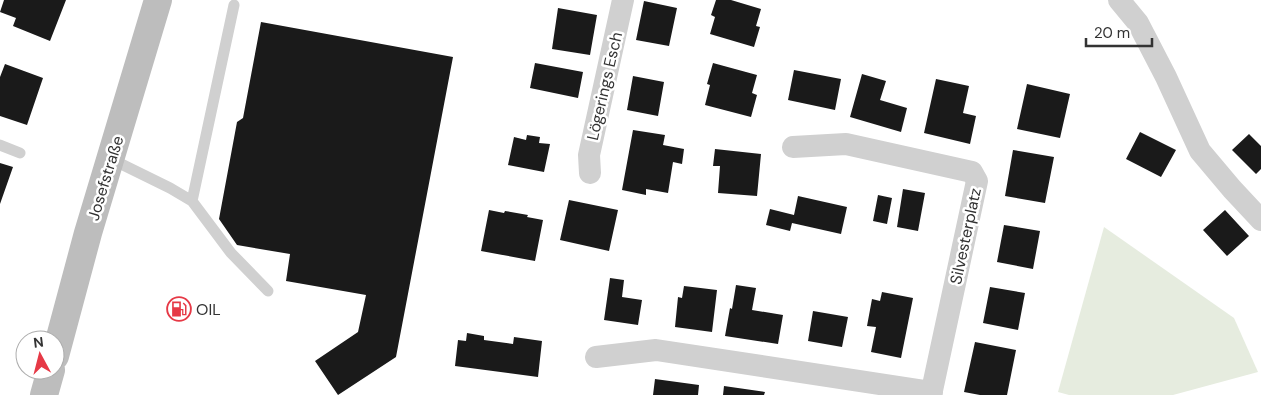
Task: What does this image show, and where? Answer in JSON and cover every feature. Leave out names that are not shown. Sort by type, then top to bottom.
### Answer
[{"type":"street","name":"Josefstraße","points":[[62,330],[88,233],[158,0]]},
{"type":"street","name":"Lögerings Esch","points":[[590,173],[588,155],[623,0]]},
{"type":"street","points":[[1119,0],[1138,23],[1166,77],[1200,151],[1261,220]]},
{"type":"street","name":"Silvesterplatz","points":[[596,357],[656,350],[932,393],[977,181],[972,172],[846,144],[793,147]]},
{"type":"street","points":[[44,395],[48,380]]},
{"type":"lane","points":[[192,201],[234,5]]},
{"type":"lane","points":[[0,145],[20,153]]},
{"type":"lane","points":[[111,159],[192,201],[231,253],[268,290]]},
{"type":"shaded area","points":[[1104,227],[1234,318],[1258,372],[1173,395],[1069,395],[1058,392]]},
{"type":"building","points":[[4,0],[66,0],[50,41],[13,26],[16,18],[0,12]]},
{"type":"building","points":[[716,0],[731,0],[761,9],[756,26],[760,27],[754,47],[710,34],[715,17],[711,15]]},
{"type":"building","points":[[644,1],[677,8],[669,46],[636,40]]},
{"type":"building","points":[[558,8],[597,15],[590,55],[552,49]]},
{"type":"building","points":[[261,22],[453,57],[396,357],[338,395],[315,361],[358,332],[366,295],[286,281],[290,254],[237,245],[219,219],[237,122],[243,118]]},
{"type":"building","points":[[535,63],[583,72],[578,98],[530,88]]},
{"type":"building","points":[[713,63],[757,75],[752,93],[757,95],[751,117],[705,105],[710,85],[707,84]]},
{"type":"building","points":[[5,64],[43,78],[27,125],[0,116],[0,77]]},
{"type":"building","points":[[794,70],[841,79],[835,110],[788,100]]},
{"type":"building","points":[[862,74],[886,81],[880,100],[907,108],[901,132],[850,117]]},
{"type":"building","points":[[633,76],[664,82],[658,116],[627,110]]},
{"type":"building","points":[[936,79],[969,86],[963,113],[976,116],[970,144],[924,133]]},
{"type":"building","points":[[1027,84],[1070,94],[1060,138],[1017,129]]},
{"type":"building","points":[[633,130],[665,135],[663,145],[684,149],[682,164],[673,162],[668,193],[646,189],[646,195],[622,190]]},
{"type":"building","points":[[1140,132],[1176,150],[1161,177],[1126,159]]},
{"type":"building","points":[[1249,134],[1261,146],[1261,169],[1256,174],[1232,150]]},
{"type":"building","points":[[527,135],[540,137],[539,143],[550,144],[544,172],[508,165],[514,137],[526,140]]},
{"type":"building","points":[[715,149],[761,154],[757,196],[718,193],[720,166],[713,166]]},
{"type":"building","points":[[1013,150],[1054,157],[1045,203],[1005,196]]},
{"type":"building","points":[[0,163],[13,167],[0,204]]},
{"type":"building","points":[[903,189],[925,193],[918,231],[897,227]]},
{"type":"building","points":[[878,195],[892,198],[887,224],[873,221]]},
{"type":"building","points":[[798,196],[847,207],[841,234],[792,223],[790,231],[766,225],[770,209],[794,215]]},
{"type":"building","points":[[569,200],[618,210],[609,251],[560,240]]},
{"type":"building","points":[[489,210],[528,215],[527,217],[543,220],[535,261],[481,251]]},
{"type":"building","points":[[1225,210],[1249,236],[1227,256],[1203,230]]},
{"type":"building","points":[[1004,225],[1040,231],[1033,269],[997,262]]},
{"type":"building","points":[[610,278],[624,280],[622,297],[642,300],[638,325],[604,320]]},
{"type":"building","points":[[736,285],[756,288],[752,310],[783,315],[778,344],[725,336]]},
{"type":"building","points":[[684,286],[717,290],[712,332],[675,327],[678,297],[682,298]]},
{"type":"building","points":[[990,287],[1025,293],[1018,330],[983,323]]},
{"type":"building","points":[[882,292],[913,298],[901,358],[871,352],[876,327],[867,326],[872,299],[880,301]]},
{"type":"building","points":[[813,311],[848,317],[842,347],[808,341]]},
{"type":"building","points":[[467,333],[484,336],[484,340],[513,344],[514,337],[542,341],[538,377],[455,366],[458,340],[466,341]]},
{"type":"building","points":[[975,342],[1016,350],[1007,395],[980,395],[964,392]]},
{"type":"building","points":[[655,379],[699,385],[698,395],[653,395]]},
{"type":"building","points":[[724,386],[765,392],[764,395],[723,395]]},
{"type":"place","name":"OIL","points":[[179,309]]}]
